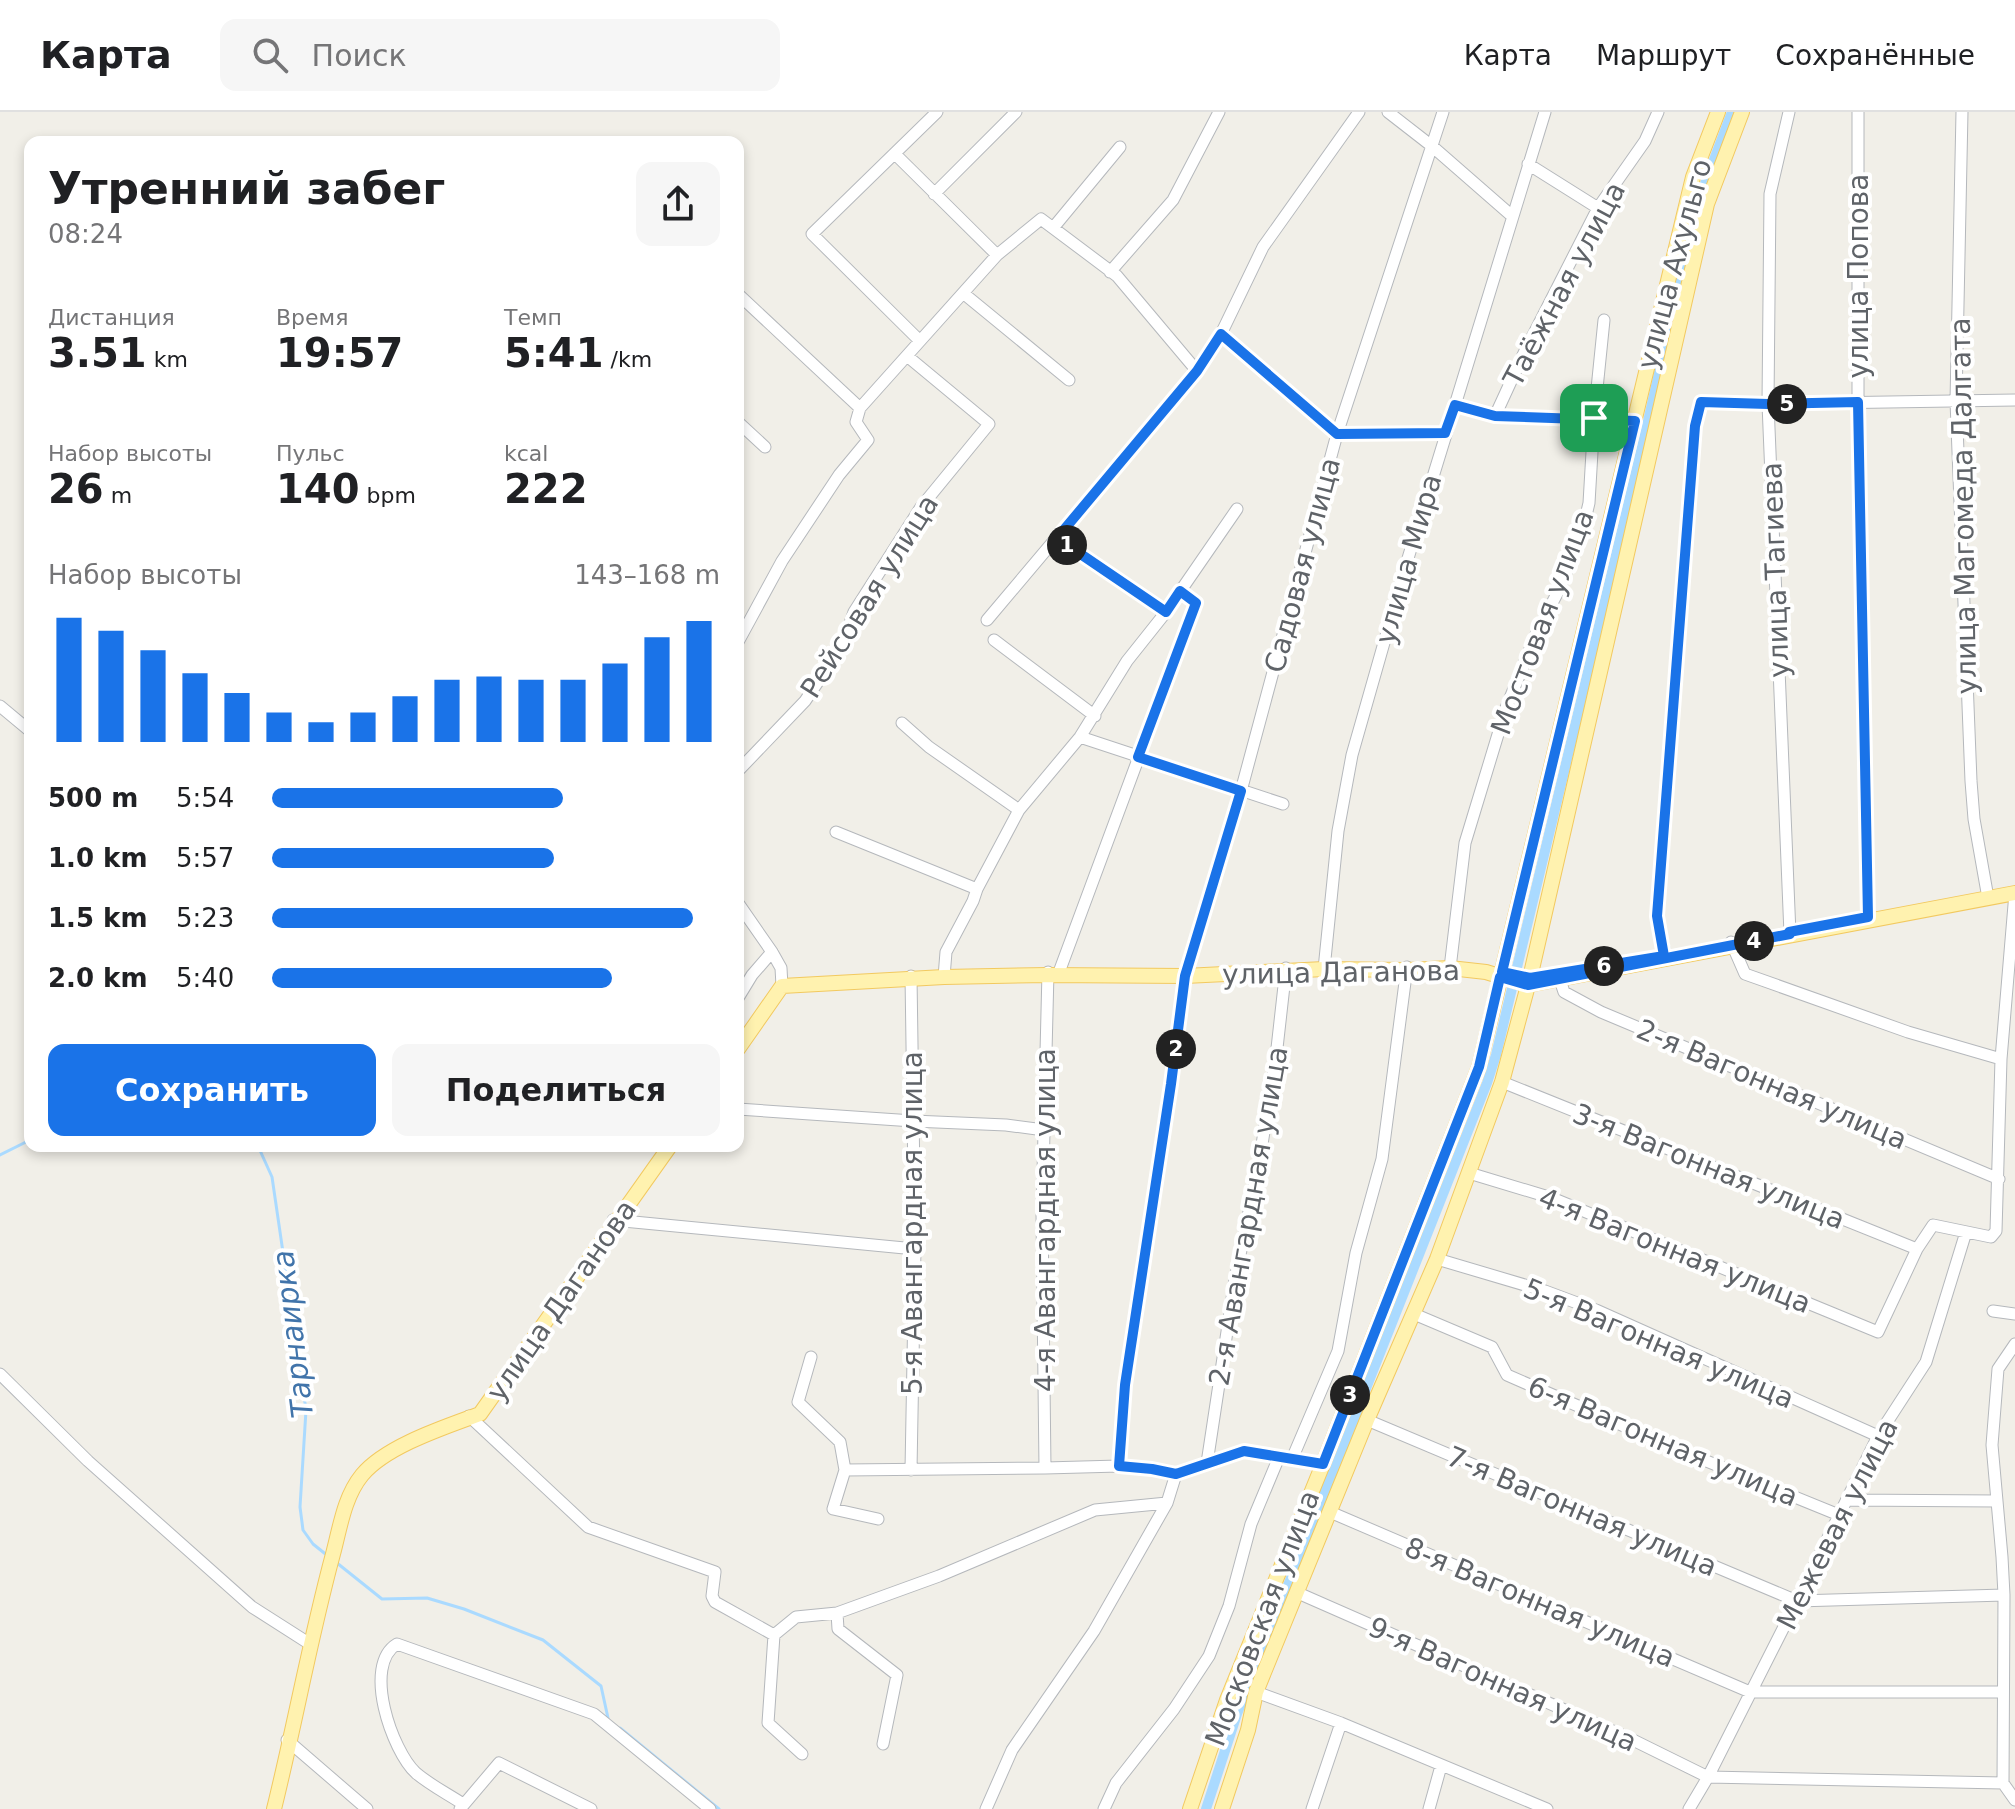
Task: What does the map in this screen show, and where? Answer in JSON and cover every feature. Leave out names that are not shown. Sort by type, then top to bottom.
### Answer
[{"type":"main road","name":"улица Ахульго","points":[[1501,974],[1693,177],[1718,112]]},
{"type":"main road","points":[[1222,1809],[1248,1730],[1256,1692],[1367,1420],[1437,1259],[1502,1082],[1529,982],[1707,204],[1742,112]]},
{"type":"main road","name":"улица Даганова","points":[[782,985],[944,976],[1185,974],[1450,966],[1487,968],[1529,982],[2015,892]]},
{"type":"main road","name":"Московская улица","points":[[1190,1809],[1227,1700],[1479,1067],[1501,974]]},
{"type":"main road","points":[[744,1039],[782,985]]},
{"type":"main road","name":"улица Даганова","points":[[272,1809],[345,1500],[360,1474],[381,1453],[477,1412],[664,1152]]},
{"type":"street","points":[[920,341],[812,234],[937,112]]},
{"type":"street","points":[[934,194],[1016,112]]},
{"type":"street","points":[[1110,272],[1173,200],[1219,112]]},
{"type":"street","points":[[987,620],[1197,371],[1221,334],[1263,247],[1359,112]]},
{"type":"street","points":[[1388,112],[1512,216]]},
{"type":"street","name":"Садовая улица","points":[[1119,1466],[1125,1385],[1185,974],[1241,791],[1337,434],[1443,112]]},
{"type":"street","name":"улица Мира","points":[[1324,968],[1338,831],[1352,755],[1445,433],[1545,112]]},
{"type":"street","name":"Таёжная улица","points":[[1495,416],[1598,208],[1645,141],[1658,112]]},
{"type":"street","name":"улица Тагиева","points":[[1789,112],[1770,194],[1768,404],[1790,933]]},
{"type":"street","name":"улица Попова","points":[[1858,112],[1858,402],[1868,918]]},
{"type":"street","name":"улица Магомеда Далгата","points":[[1962,112],[1956,401],[1971,781],[1974,819],[1988,897]]},
{"type":"street","points":[[1053,228],[1120,147]]},
{"type":"street","points":[[895,154],[997,255]]},
{"type":"street","points":[[1528,164],[1598,208]]},
{"type":"street","points":[[744,631],[782,561],[839,475],[868,440],[856,422],[860,408],[997,255],[1041,219],[1117,276],[1197,371]]},
{"type":"street","points":[[963,293],[1069,380]]},
{"type":"street","points":[[744,300],[860,408]]},
{"type":"street","name":"Мостовая улица","points":[[1450,966],[1465,843],[1506,708],[1537,632],[1561,586],[1584,524],[1589,503],[1604,320]]},
{"type":"street","points":[[1221,334],[1337,434],[1445,433]]},
{"type":"street","name":"Рейсовая улица","points":[[744,765],[805,701],[842,646],[854,612],[921,507],[989,424],[907,356]]},
{"type":"street","points":[[1665,957],[1657,916],[1695,426],[1701,402],[1768,404],[2015,400]]},
{"type":"street","points":[[1455,405],[1495,416],[1635,421]]},
{"type":"street","points":[[744,428],[765,447]]},
{"type":"street","points":[[944,976],[946,952],[1019,810],[1080,737],[1127,661],[1166,612],[1237,509]]},
{"type":"street","points":[[1057,538],[1166,612]]},
{"type":"street","name":"4-я Авангардная улица","points":[[1045,1468],[1042,1213],[1053,974],[1196,603],[1180,591]]},
{"type":"street","points":[[994,640],[1095,716]]},
{"type":"street","points":[[0,706],[24,726]]},
{"type":"street","points":[[902,723],[929,747],[1019,810]]},
{"type":"street","points":[[1080,737],[1283,804]]},
{"type":"street","points":[[836,832],[977,889]]},
{"type":"street","points":[[1917,1249],[1933,1225],[1991,1237],[1996,1231],[2001,1059],[2015,892]]},
{"type":"street","points":[[744,912],[781,968],[782,985]]},
{"type":"street","points":[[1732,943],[1745,974],[1908,1032],[2001,1059]]},
{"type":"street","points":[[744,988],[772,952]]},
{"type":"street","name":"2-я Авангардная улица","points":[[1207,1463],[1235,1279],[1272,1087],[1286,969]]},
{"type":"street","points":[[1292,1459],[1338,1351],[1356,1253],[1382,1159],[1407,969]]},
{"type":"street","name":"2-я Вагонная улица","points":[[1558,976],[1564,992],[1601,1012],[1999,1179]]},
{"type":"street","name":"5-я Авангардная улица","points":[[911,978],[915,1249],[911,1470]]},
{"type":"street","name":"3-я Вагонная улица","points":[[1502,1082],[1917,1249]]},
{"type":"street","points":[[744,1109],[1044,1130]]},
{"type":"street","name":"4-я Вагонная улица","points":[[1469,1173],[1552,1198],[1878,1332],[1917,1249]]},
{"type":"street","points":[[615,1220],[915,1249]]},
{"type":"street","name":"Межевая улица","points":[[1689,1809],[1708,1777],[1878,1436],[1926,1362],[1966,1232]]},
{"type":"street","name":"5-я Вагонная улица","points":[[1437,1259],[1545,1291],[1596,1310],[1878,1436]]},
{"type":"street","points":[[1993,1311],[2015,1314]]},
{"type":"street","name":"6-я Вагонная улица","points":[[1414,1314],[1492,1347],[1507,1375],[1839,1515]]},
{"type":"street","points":[[2015,1344],[1998,1369],[1992,1445],[2004,1595],[2009,1614],[2003,1692],[2009,1717],[2003,1783],[2015,1800]]},
{"type":"street","points":[[811,1357],[798,1402],[840,1442],[845,1470],[833,1509],[878,1519]]},
{"type":"street","points":[[0,1374],[88,1461],[252,1607],[309,1644]]},
{"type":"street","points":[[469,1417],[588,1527],[715,1572],[712,1596],[715,1602],[774,1635]]},
{"type":"street","name":"7-я Вагонная улица","points":[[1367,1420],[1797,1601]]},
{"type":"street","points":[[845,1470],[1119,1466],[1176,1474],[1244,1451],[1323,1464]]},
{"type":"street","points":[[1104,1809],[1116,1783],[1174,1709],[1209,1656],[1229,1606],[1251,1524],[1279,1457]]},
{"type":"street","points":[[986,1809],[1012,1750],[1094,1631],[1167,1503],[1176,1474]]},
{"type":"street","points":[[1847,1500],[1997,1501]]},
{"type":"street","points":[[802,1754],[768,1723],[774,1635],[796,1617],[837,1613],[939,1576],[1095,1510],[1167,1503]]},
{"type":"street","name":"8-я Вагонная улица","points":[[1330,1512],[1750,1692]]},
{"type":"street","name":"9-я Вагонная улица","points":[[1298,1593],[1633,1740],[1708,1777]]},
{"type":"street","points":[[1797,1601],[2004,1595]]},
{"type":"street","points":[[837,1613],[838,1629],[897,1675],[883,1744]]},
{"type":"street","points":[[591,1809],[499,1763],[461,1806],[416,1773],[399,1752],[384,1708],[381,1684],[383,1660],[388,1649],[397,1644],[594,1714],[710,1809]]},
{"type":"street","points":[[1256,1692],[1341,1723],[1547,1809]]},
{"type":"street","points":[[1750,1692],[2003,1692]]},
{"type":"street","points":[[1312,1809],[1341,1723]]},
{"type":"street","points":[[288,1741],[367,1809]]},
{"type":"street","points":[[1429,1809],[1441,1766]]},
{"type":"street","points":[[1708,1777],[2003,1783]]},
{"type":"waterway","points":[[1206,1809],[1237,1714],[1496,1055],[1698,202],[1732,112]]},
{"type":"waterway","name":"Тарнаирка","points":[[0,1155],[24,1143]]},
{"type":"waterway","name":"Тарнаирка","points":[[261,1152],[272,1177],[306,1410],[300,1507],[303,1530],[313,1544],[328,1556]]},
{"type":"waterway","name":"Тарнаирка","points":[[337,1563],[382,1599],[427,1598],[543,1640],[601,1686],[608,1718]]},
{"type":"waterway","name":"Тарнаирка","points":[[620,1728],[719,1809]]},
{"type":"route","points":[[1221,334],[1337,434],[1445,433],[1455,405],[1495,416],[1594,418],[1635,421],[1502,972],[1530,978],[1664,956],[1657,916],[1695,426],[1701,402],[1858,402],[1868,917],[1528,985],[1500,977],[1479,1067],[1323,1464],[1244,1451],[1176,1474],[1119,1466],[1125,1385],[1185,976],[1241,791],[1138,757],[1196,603],[1180,591],[1166,612],[1057,538],[1197,371],[1221,334]]}]
